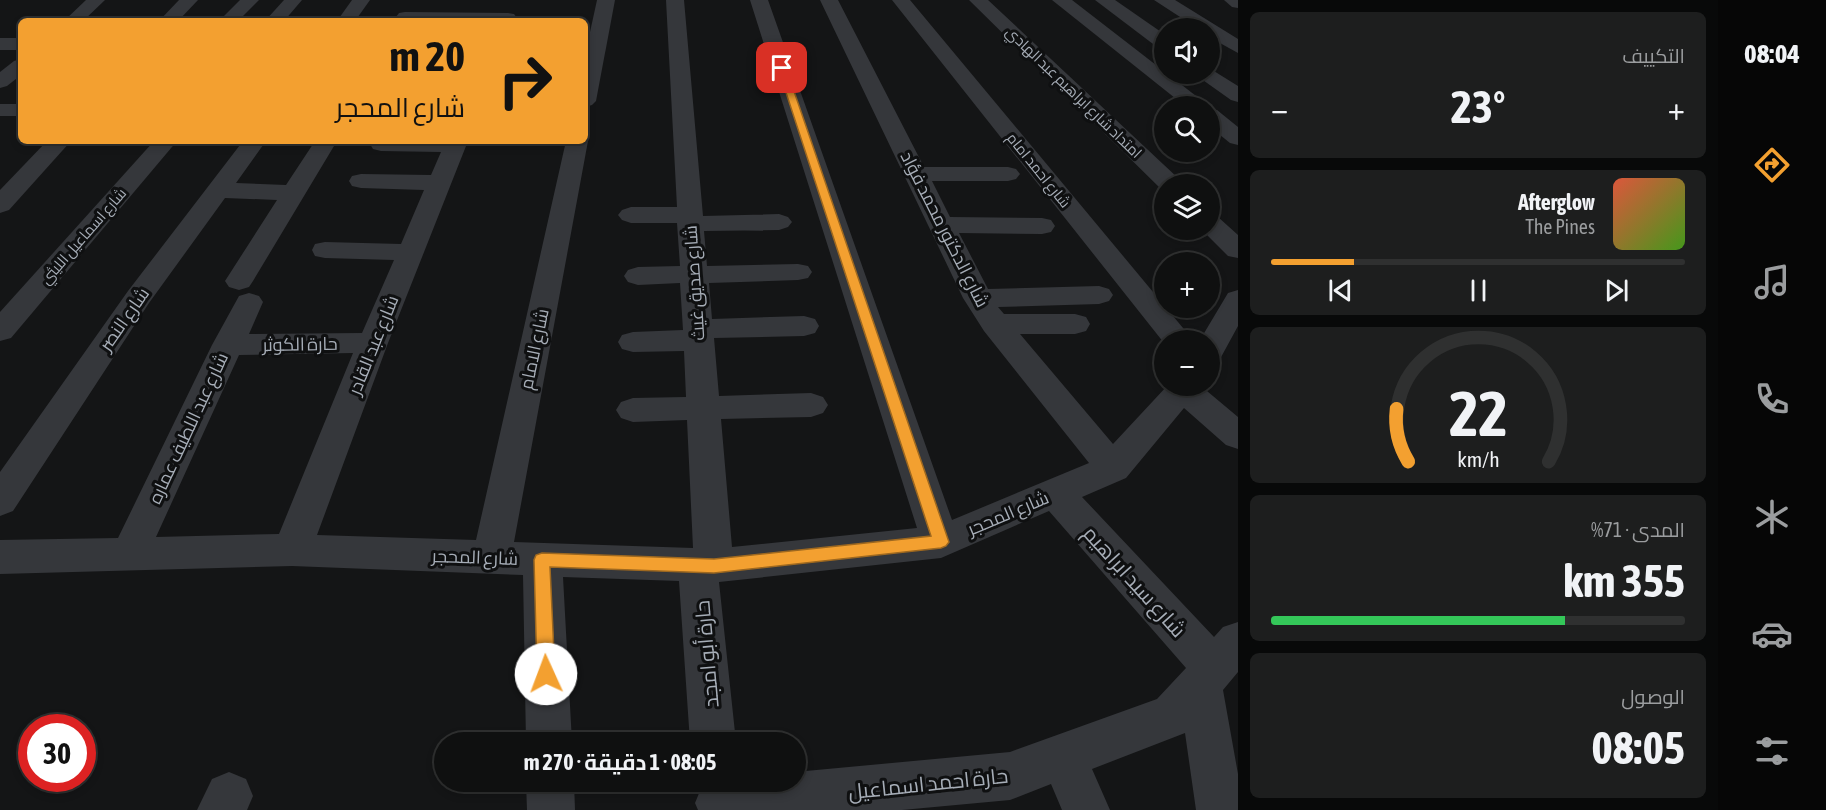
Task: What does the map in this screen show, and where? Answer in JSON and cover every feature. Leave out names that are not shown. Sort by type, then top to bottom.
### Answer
[{"type":"street","points":[[76,18],[96,0]]},
{"type":"street","points":[[171,18],[189,0]]},
{"type":"street","points":[[231,18],[250,0]]},
{"type":"street","points":[[277,18],[293,0]]},
{"type":"street","points":[[348,18],[361,0]]},
{"type":"street","points":[[404,18],[415,0]]},
{"type":"street","points":[[508,18],[515,0]]},
{"type":"street","points":[[588,73],[590,54],[606,0]]},
{"type":"street","name":"شارع صديق غيث","points":[[675,0],[698,334],[706,566]]},
{"type":"street","points":[[759,0],[941,542]]},
{"type":"street","name":"شارع الدكتور محمد فؤاد","points":[[829,0],[977,298],[995,324],[1113,468]]},
{"type":"street","name":"شارع احمد امام","points":[[901,0],[1170,330]]},
{"type":"street","name":"امتداد شارع ابراهيم عبد الهادي","points":[[978,0],[1160,174]]},
{"type":"street","points":[[1061,0],[1185,96]]},
{"type":"street","points":[[1104,0],[1154,36]]},
{"type":"street","points":[[1163,0],[1192,18]]},
{"type":"street","points":[[1233,0],[1238,3]]},
{"type":"street","points":[[1220,36],[1238,47]]},
{"type":"street","points":[[0,44],[18,44]]},
{"type":"street","points":[[0,82],[18,67]]},
{"type":"street","points":[[1220,83],[1238,96]]},
{"type":"street","points":[[0,110],[18,110]]},
{"type":"street","points":[[1220,124],[1238,138]]},
{"type":"street","points":[[0,205],[57,144]]},
{"type":"street","name":"شارع اسماعيل الليثي","points":[[0,331],[163,144]]},
{"type":"street","name":"شارع النصر","points":[[0,501],[138,297],[253,144]]},
{"type":"street","name":"شارع عبد اللطيف عماره","points":[[129,554],[227,345],[244,291],[294,193],[324,144]]},
{"type":"street","name":"شارع عبد القادر","points":[[292,550],[372,344],[456,144]]},
{"type":"street","name":"شارع الامام","points":[[492,558],[576,144]]},
{"type":"street","points":[[915,174],[1008,174]]},
{"type":"street","points":[[361,181],[440,183]]},
{"type":"street","points":[[218,190],[294,193]]},
{"type":"street","points":[[631,214],[689,219],[779,222]]},
{"type":"street","points":[[941,225],[1042,225]]},
{"type":"street","points":[[1220,233],[1238,250]]},
{"type":"street","points":[[325,250],[410,252]]},
{"type":"street","points":[[638,276],[798,272]]},
{"type":"street","points":[[977,298],[1099,295]]},
{"type":"street","points":[[1220,332],[1238,299]]},
{"type":"street","points":[[995,324],[1075,324]]},
{"type":"street","points":[[633,342],[698,334],[804,326]]},
{"type":"street","name":"حارة الكوثر","points":[[227,345],[372,344]]},
{"type":"street","name":"شارع المحجر","points":[[0,558],[292,550],[706,566],[941,542],[1113,468],[1176,396]]},
{"type":"street","points":[[1194,396],[1238,436]]},
{"type":"street","points":[[633,411],[811,405]]},
{"type":"street","name":"شارع سيد ابراهيم","points":[[1055,493],[1217,664]]},
{"type":"street","points":[[542,560],[549,732]]},
{"type":"street","name":"حارة أبو امجد","points":[[706,566],[713,732]]},
{"type":"street","points":[[1217,664],[1220,810]]},
{"type":"street","name":"حارة احمد اسماعيل","points":[[718,798],[1010,776],[1172,716],[1217,664]]},
{"type":"street","points":[[1063,757],[1086,810]]},
{"type":"street","points":[[550,792],[551,810]]},
{"type":"route","points":[[546,674],[542,560],[714,566],[941,542],[782,68]]}]
